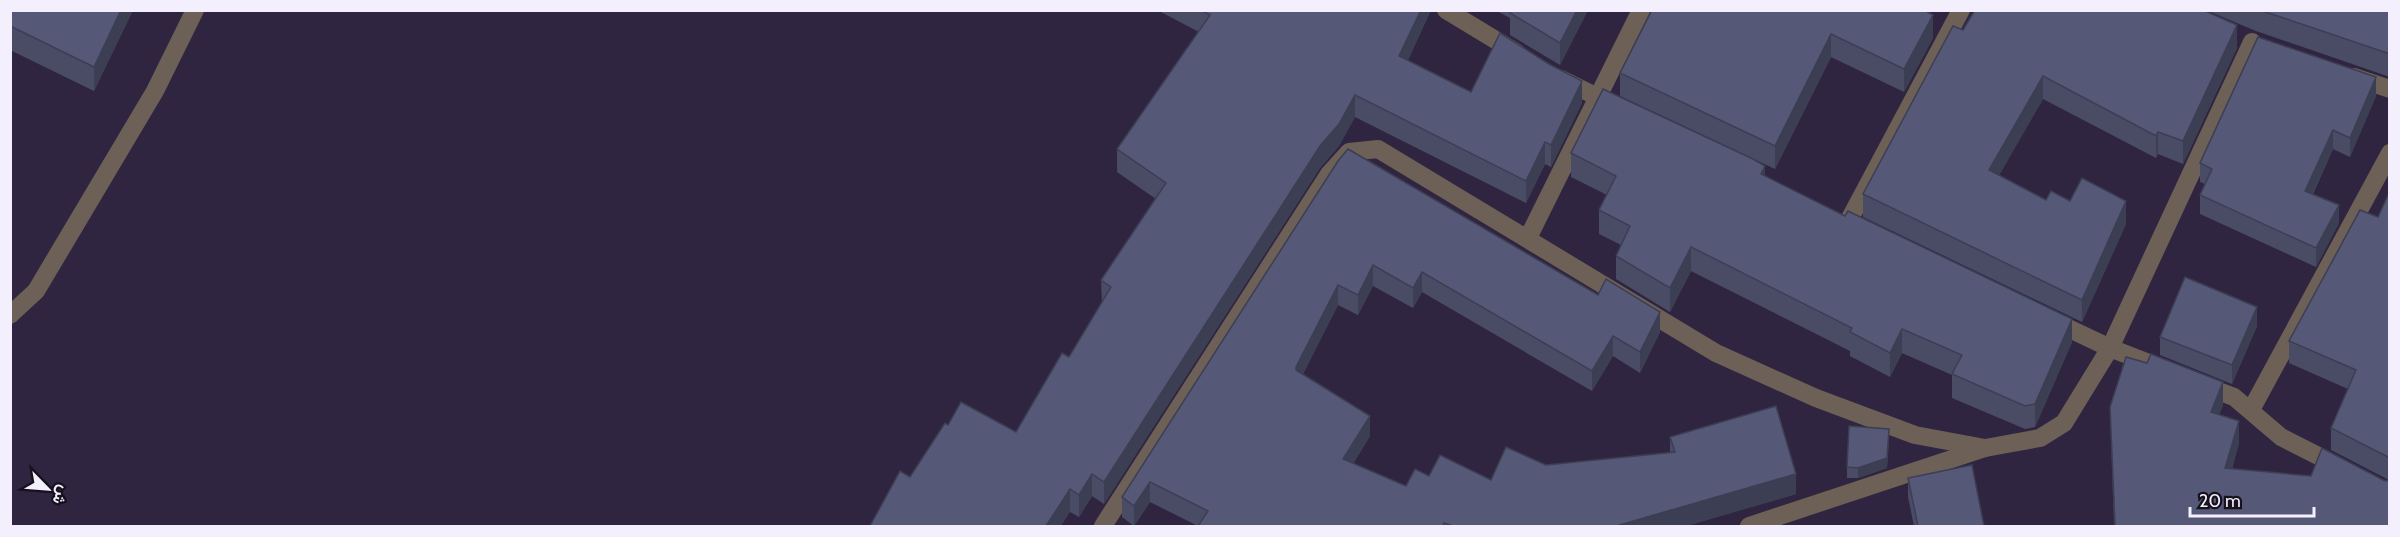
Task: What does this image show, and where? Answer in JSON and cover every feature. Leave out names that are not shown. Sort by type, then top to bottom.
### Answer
[{"type":"street","points":[[10,315],[36,291],[155,91],[195,10]]},
{"type":"street","points":[[1446,10],[1527,59]]},
{"type":"street","points":[[1528,238],[1641,10]]},
{"type":"street","points":[[1848,222],[1961,10]]},
{"type":"street","points":[[2231,33],[2273,50]]},
{"type":"street","points":[[1749,526],[1985,448],[2040,438],[2064,423],[2110,348],[2252,42]]},
{"type":"street","points":[[1548,71],[1640,118]]},
{"type":"street","points":[[2337,71],[2390,89]]},
{"type":"street","points":[[1103,526],[1329,174],[1349,152],[1378,149],[1716,352],[1816,398],[1915,435],[1985,448]]},
{"type":"street","points":[[2251,410],[2390,153]]},
{"type":"street","points":[[1828,211],[1869,232]]},
{"type":"street","points":[[2037,313],[2110,348],[2234,397],[2281,437],[2360,478]]},
{"type":"building","points":[[10,10],[121,10],[94,67],[10,26]]},
{"type":"building","points":[[1201,10],[1421,10],[1399,56],[1471,92],[1500,33],[1549,64],[1582,81],[1551,145],[1545,142],[1526,181],[1355,95],[1339,124],[1320,146],[1104,482],[1092,474],[1079,495],[1070,489],[1046,526],[870,526],[900,471],[910,477],[945,423],[948,425],[961,402],[1016,432],[1062,353],[1069,357],[1111,287],[1101,280],[1166,183],[1117,149],[1210,15]]},
{"type":"building","points":[[1511,10],[1577,10],[1560,43],[1510,13]]},
{"type":"building","points":[[1652,10],[1924,10],[1933,15],[1904,69],[1831,34],[1775,146],[1620,73]]},
{"type":"building","points":[[1975,10],[2203,10],[2237,25],[2183,141],[2158,132],[2156,136],[2043,76],[1989,170],[2046,200],[2051,191],[2070,201],[2082,178],[2126,201],[2082,300],[1863,194],[1953,26],[1963,30]]},
{"type":"building","points":[[2260,10],[2390,10],[2390,54]]},
{"type":"building","points":[[2258,37],[2376,77],[2350,138],[2333,130],[2305,191],[2339,205],[2316,248],[2200,195],[2212,169],[2200,163]]},
{"type":"building","points":[[1603,89],[1753,159],[1765,166],[1761,174],[1845,216],[1848,211],[2072,319],[2035,404],[2025,406],[1952,374],[1962,355],[1902,329],[1890,353],[1850,332],[1852,328],[1691,247],[1670,288],[1616,256],[1630,226],[1599,210],[1616,176],[1571,153]]},
{"type":"building","points":[[1348,149],[1598,295],[1606,279],[1660,312],[1640,352],[1613,336],[1592,371],[1422,272],[1413,288],[1373,265],[1358,295],[1338,285],[1296,367],[1296,370],[1370,416],[1343,459],[1406,486],[1415,469],[1429,476],[1440,455],[1491,480],[1506,447],[1546,465],[1675,452],[1670,437],[1776,406],[1796,474],[1616,526],[1453,526],[1444,523],[1443,526],[1198,526],[1208,511],[1150,482],[1134,506],[1122,497],[1338,161]]},
{"type":"building","points":[[2390,191],[2390,458],[2331,428],[2356,370],[2289,341],[2360,210],[2378,217]]},
{"type":"building","points":[[2185,277],[2257,307],[2232,365],[2160,337]]},
{"type":"building","points":[[2151,354],[2223,382],[2211,412],[2239,421],[2225,468],[2311,476],[2322,448],[2385,481],[2390,480],[2390,526],[2115,526],[2110,407],[2126,357],[2147,363]]},
{"type":"building","points":[[1849,426],[1889,429],[1887,458],[1858,468],[1847,467]]},
{"type":"building","points":[[1972,465],[1984,526],[1918,526],[1908,478]]}]
